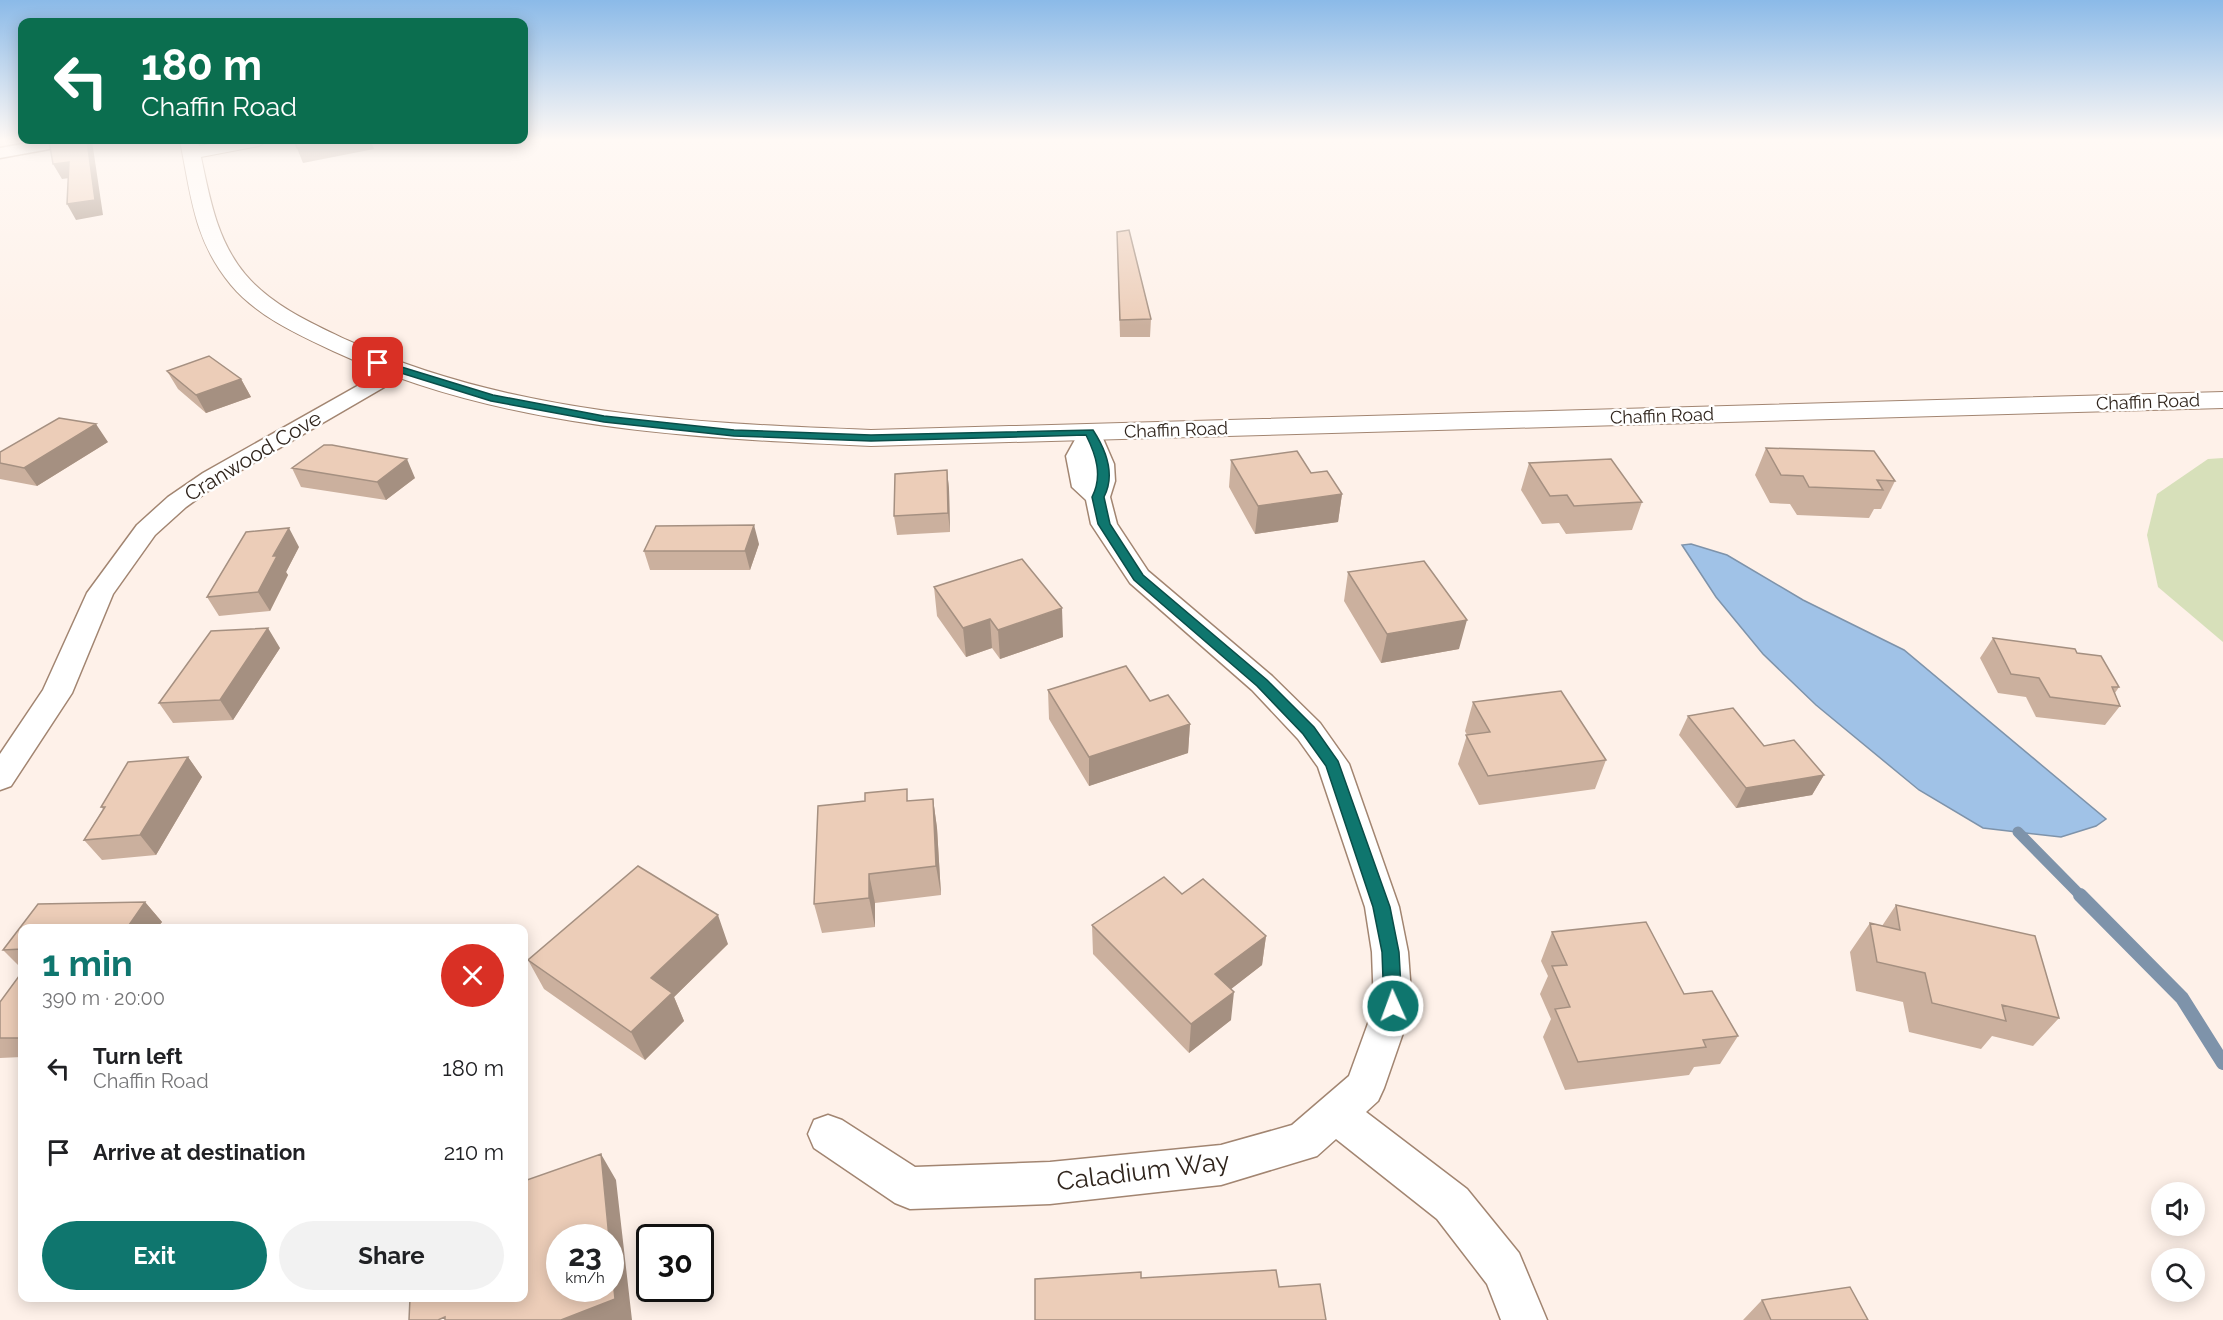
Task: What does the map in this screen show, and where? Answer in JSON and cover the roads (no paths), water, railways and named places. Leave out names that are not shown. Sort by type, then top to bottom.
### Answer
[{"type":"street","name":"Chaffin Road","points":[[203,203],[211,235],[232,272],[258,297],[293,323],[339,347],[398,371],[491,398],[604,419],[734,433],[871,438],[2223,400]]},
{"type":"street","name":"Cranwood Cove","points":[[0,778],[57,693],[100,593],[146,530],[177,502],[211,478],[398,371]]},
{"type":"street","name":"Caladium Way","points":[[828,1134],[910,1188],[1050,1183],[1221,1166],[1303,1142],[1364,1088],[1393,1006],[1390,952],[1382,907],[1333,764],[1309,731],[1262,683],[1139,577],[1104,524],[1098,497],[1083,487],[1078,456],[1090,432]]},
{"type":"street","points":[[1335,1113],[1452,1204],[1503,1269],[1524,1320]]},
{"type":"water","points":[[1691,544],[1727,555],[1803,600],[1904,650],[2106,819],[2096,826],[2061,837],[1983,828],[1919,790],[1816,705],[1763,654],[1716,597],[1682,545]]},
{"type":"waterway","points":[[2018,832],[2081,896]]},
{"type":"waterway","points":[[2080,895],[2182,998],[2223,1063]]}]
